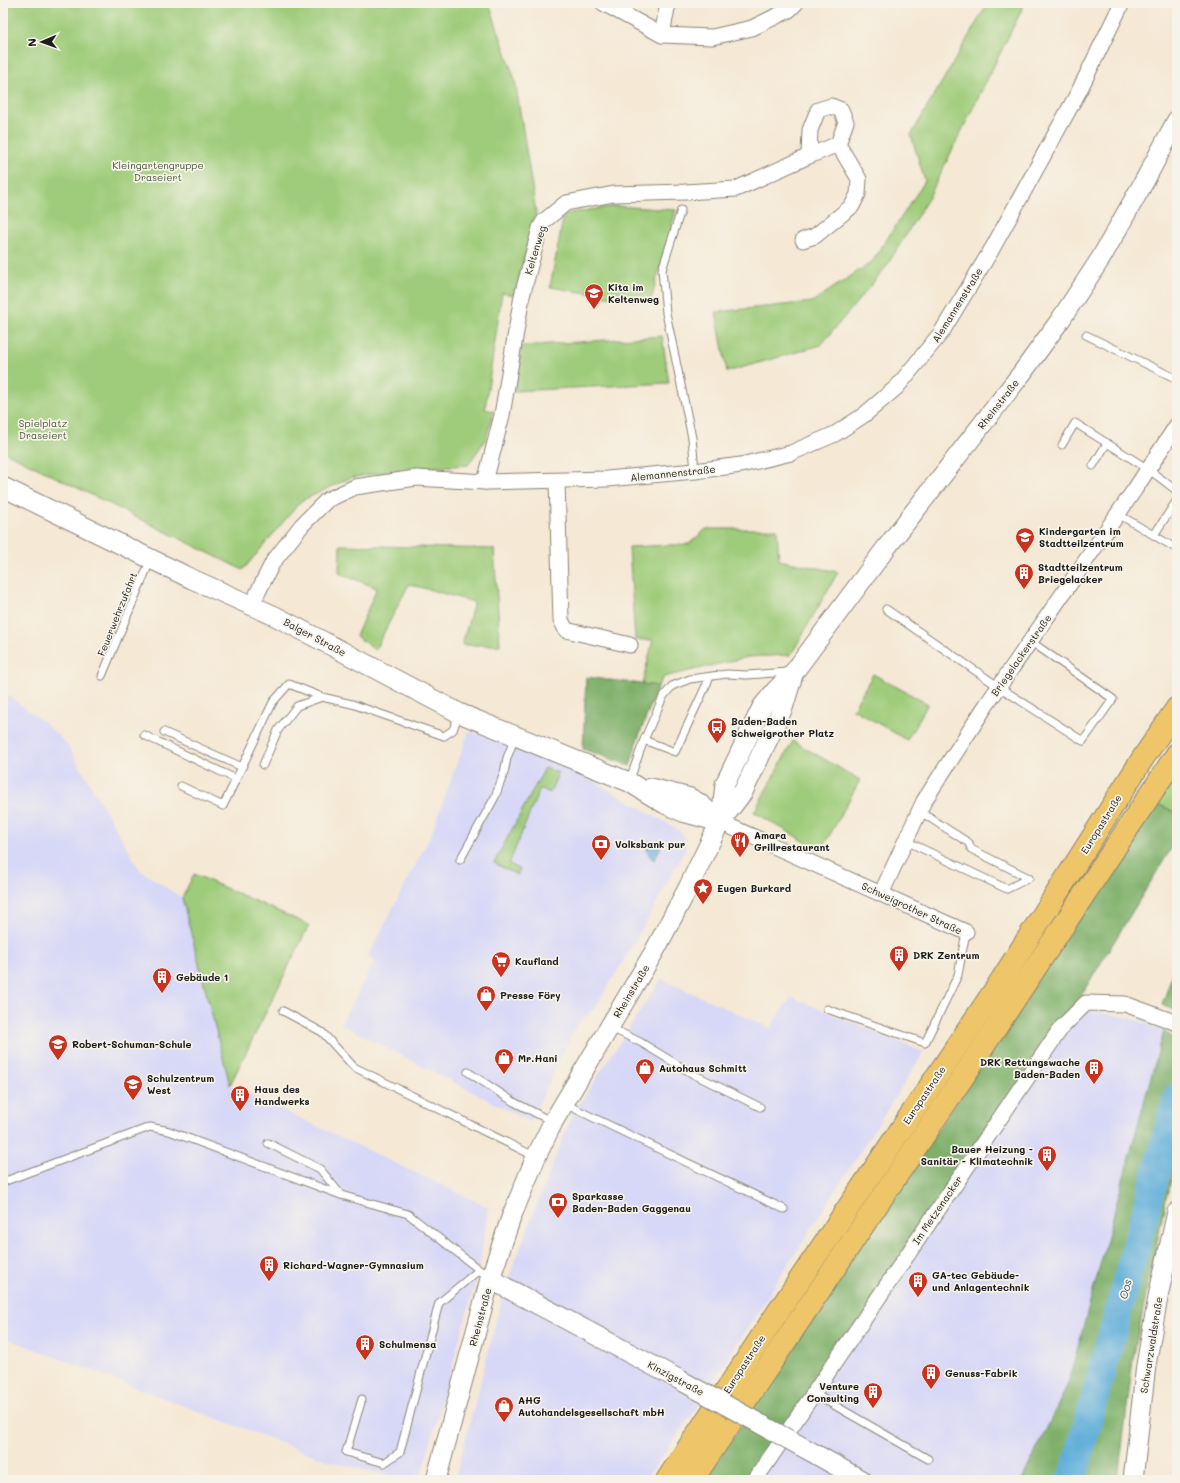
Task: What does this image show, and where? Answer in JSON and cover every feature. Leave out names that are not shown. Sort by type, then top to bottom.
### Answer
[{"type":"main road","name":"Europastraße","points":[[667,1480],[1001,981],[1143,758],[1177,708]]},
{"type":"main road","name":"Europastraße","points":[[692,1480],[1177,754]]},
{"type":"street","points":[[603,3],[662,35],[712,37],[752,28],[789,10],[796,3]]},
{"type":"street","points":[[662,35],[667,8],[670,3]]},
{"type":"street","name":"Alemannenstraße","points":[[251,606],[273,562],[302,525],[327,500],[355,487],[416,478],[485,482],[607,480],[741,465],[791,453],[835,434],[864,415],[897,387],[941,333],[992,248],[1079,91],[1122,3]]},
{"type":"street","points":[[803,240],[815,236],[852,206],[858,194],[859,179],[838,144],[846,122],[841,110],[831,106],[818,110],[810,130],[809,156]]},
{"type":"street","name":"Rheinstraße","points":[[436,1480],[485,1275],[536,1157],[553,1122],[654,952],[688,888],[720,822],[725,784],[762,707],[794,672],[886,548],[1022,373],[1061,318],[1101,258],[1177,120]]},
{"type":"street","name":"Keltenweg","points":[[485,482],[502,415],[522,296],[540,228],[544,221],[566,203],[614,194],[736,189],[838,144]]},
{"type":"street","name":"Briegelackerstraße","points":[[881,894],[924,801],[999,687],[1118,514],[1177,425]]},
{"type":"street","points":[[557,481],[561,620],[566,630],[630,645]]},
{"type":"street","name":"Balger Straße","points":[[3,487],[251,606],[275,616],[459,713],[629,782],[665,804],[683,812],[720,822]]},
{"type":"street","name":"Schweigrother Straße","points":[[720,822],[966,932]]},
{"type":"street","name":"Im Metzenacker","points":[[755,1480],[813,1392],[1061,1028],[1086,1003],[1125,1004],[1177,1023]]},
{"type":"street","name":"Schwarzwaldstraße","points":[[1133,1480],[1146,1365],[1159,1292],[1177,1212]]},
{"type":"street","name":"Kinzigstraße","points":[[485,1275],[861,1480]]},
{"type":"lane","points":[[682,210],[662,270],[666,313],[692,438],[696,471]]},
{"type":"lane","points":[[1086,335],[1177,379]]},
{"type":"lane","points":[[1062,445],[1075,423],[1148,469],[1177,491]]},
{"type":"lane","points":[[1093,466],[1107,443]]},
{"type":"lane","points":[[1154,536],[1177,500]]},
{"type":"lane","points":[[1118,514],[1177,549]]},
{"type":"lane","name":"Feuerwehrzufahrt","points":[[102,676],[151,558]]},
{"type":"lane","points":[[886,609],[999,687],[1083,741],[1113,699],[1030,641]]},
{"type":"lane","points":[[629,782],[644,740],[663,697],[672,686],[690,679],[727,674],[748,675],[794,672]]},
{"type":"lane","points":[[644,740],[675,752],[710,677]]},
{"type":"lane","points":[[180,786],[223,806],[273,702],[288,684],[322,697],[352,704],[444,736],[453,730],[459,713]]},
{"type":"lane","points":[[263,765],[278,730],[297,706],[322,697]]},
{"type":"lane","points":[[164,732],[242,767]]},
{"type":"lane","points":[[144,735],[236,779]]},
{"type":"lane","points":[[460,860],[495,797],[516,735]]},
{"type":"lane","points":[[906,841],[1007,889],[1029,878],[971,849],[969,843],[919,811]]},
{"type":"lane","name":"Schweigrother Straße","points":[[827,1009],[925,1044],[958,975],[966,932]]},
{"type":"lane","points":[[283,1011],[322,1032],[354,1067],[536,1157]]},
{"type":"lane","points":[[609,1027],[640,1042],[693,1074],[760,1107]]},
{"type":"lane","points":[[468,1072],[514,1102],[553,1122]]},
{"type":"lane","points":[[564,1104],[784,1209]]},
{"type":"lane","points":[[3,1182],[150,1127],[169,1131],[341,1195],[408,1214],[485,1275],[439,1303],[400,1452],[384,1463],[346,1452],[362,1399]]},
{"type":"lane","points":[[268,1143],[320,1170],[341,1195]]},
{"type":"lane","points":[[813,1392],[928,1459]]},
{"type":"shaded area","name":"Schulzentrum West","points":[[9,696],[45,723],[67,744],[140,870],[182,898],[230,1085],[488,1207],[479,1270],[420,1480],[407,1480],[329,1461],[3,1337],[3,697]]},
{"type":"shaded area","points":[[469,731],[573,769],[677,829],[683,834],[686,840],[686,848],[636,940],[595,1008],[577,1024],[530,1122],[341,1024],[375,960],[368,956],[430,837]]},
{"type":"shaded area","points":[[661,979],[770,1028],[791,997],[924,1052],[713,1382],[707,1394],[645,1480],[455,1480],[505,1287],[571,1117]]},
{"type":"shaded area","points":[[1073,1008],[1132,1018],[1164,1031],[1068,1384],[1022,1480],[757,1480]]},
{"type":"green space","points":[[3,3],[489,3],[515,80],[536,212],[514,295],[502,293],[485,409],[494,411],[486,439],[468,465],[404,469],[350,478],[301,501],[243,570],[3,451]]},
{"type":"green space","points":[[988,3],[1025,3],[929,197],[886,267],[821,345],[727,372],[716,312],[812,302],[872,262],[925,181],[911,135]]},
{"type":"green space","points":[[615,206],[676,210],[650,303],[550,287],[564,214]]},
{"type":"green space","points":[[662,336],[669,383],[514,391],[522,346]]},
{"type":"green space","points":[[706,529],[777,529],[779,560],[838,572],[791,655],[748,657],[664,677],[658,686],[642,684],[653,640],[635,640],[629,547],[689,544]]},
{"type":"green space","points":[[340,545],[494,549],[500,645],[462,645],[474,602],[409,584],[375,650],[356,636],[377,588],[339,573]]},
{"type":"green space","points":[[873,674],[928,704],[907,740],[853,709]]},
{"type":"green space","points":[[586,677],[658,686],[637,741],[630,766],[583,749]]},
{"type":"green space","points":[[793,741],[860,780],[821,851],[754,812]]},
{"type":"green space","points":[[545,768],[558,773],[550,793],[540,788],[509,864],[520,869],[517,875],[494,863]]},
{"type":"green space","points":[[1177,771],[1177,813],[1155,803]]},
{"type":"green space","points":[[1155,803],[1177,813],[1177,839],[1061,1028],[754,1480],[705,1480]]},
{"type":"green space","points":[[194,874],[309,925],[230,1085],[182,898]]},
{"type":"green space","points":[[1177,961],[1177,1011],[1162,1005]]},
{"type":"green space","points":[[1164,1031],[1177,1040],[1177,1160],[1167,1194],[1133,1359],[1118,1480],[1022,1480],[1068,1384]]},
{"type":"water","points":[[647,841],[661,847],[654,860],[648,852]]},
{"type":"waterway","name":"Oos","points":[[1072,1480],[1177,1097]]},
{"type":"waterway","points":[[1062,1480],[1074,1476]]},
{"type":"place","name":"Kita im Keltenweg","points":[[594,310]]},
{"type":"place","name":"Kindergarten im Stadtteilzentrum","points":[[1025,554]]},
{"type":"place","name":"Stadtteilzentrum Briegelacker","points":[[1024,590]]},
{"type":"place","name":"Baden-Baden Schweigrother Platz","points":[[717,744]]},
{"type":"place","name":"Amara Grillrestaurant","points":[[740,858]]},
{"type":"place","name":"Volksbank pur","points":[[601,861]]},
{"type":"place","name":"Eugen Burkard","points":[[703,905]]},
{"type":"place","name":"DRK Zentrum","points":[[899,972]]},
{"type":"place","name":"Kaufland","points":[[501,978]]},
{"type":"place","name":"Gebäude 1","points":[[162,994]]},
{"type":"place","name":"Presse Föry","points":[[486,1012]]},
{"type":"place","name":"Robert-Schuman-Schule","points":[[58,1061]]},
{"type":"place","name":"Mr.Hani","points":[[504,1075]]},
{"type":"place","name":"Autohaus Schmitt","points":[[645,1085]]},
{"type":"place","name":"DRK Rettungswache Baden-Baden","points":[[1094,1085]]},
{"type":"place","name":"Schulzentrum West","points":[[133,1101]]},
{"type":"place","name":"Haus des Handwerks","points":[[240,1112]]},
{"type":"place","name":"Bauer Heizung - Sanitär - Klimatechnik","points":[[1047,1172]]},
{"type":"place","name":"Sparkasse Baden-Baden Gaggenau","points":[[558,1219]]},
{"type":"place","name":"Richard-Wagner-Gymnasium","points":[[269,1282]]},
{"type":"place","name":"GA-tec Gebäude- und Anlagentechnik","points":[[918,1298]]},
{"type":"place","name":"Schulmensa","points":[[365,1361]]},
{"type":"place","name":"Genuss-Fabrik","points":[[931,1390]]},
{"type":"place","name":"Venture Consulting","points":[[873,1409]]},
{"type":"place","name":"AHG Autohandelsgesellschaft mbH","points":[[504,1423]]},
{"type":"park label","name":"Kleingartengruppe Draseiert","points":[[158,170]]},
{"type":"park label","name":"Spielplatz Draseiert","points":[[43,428]]}]
